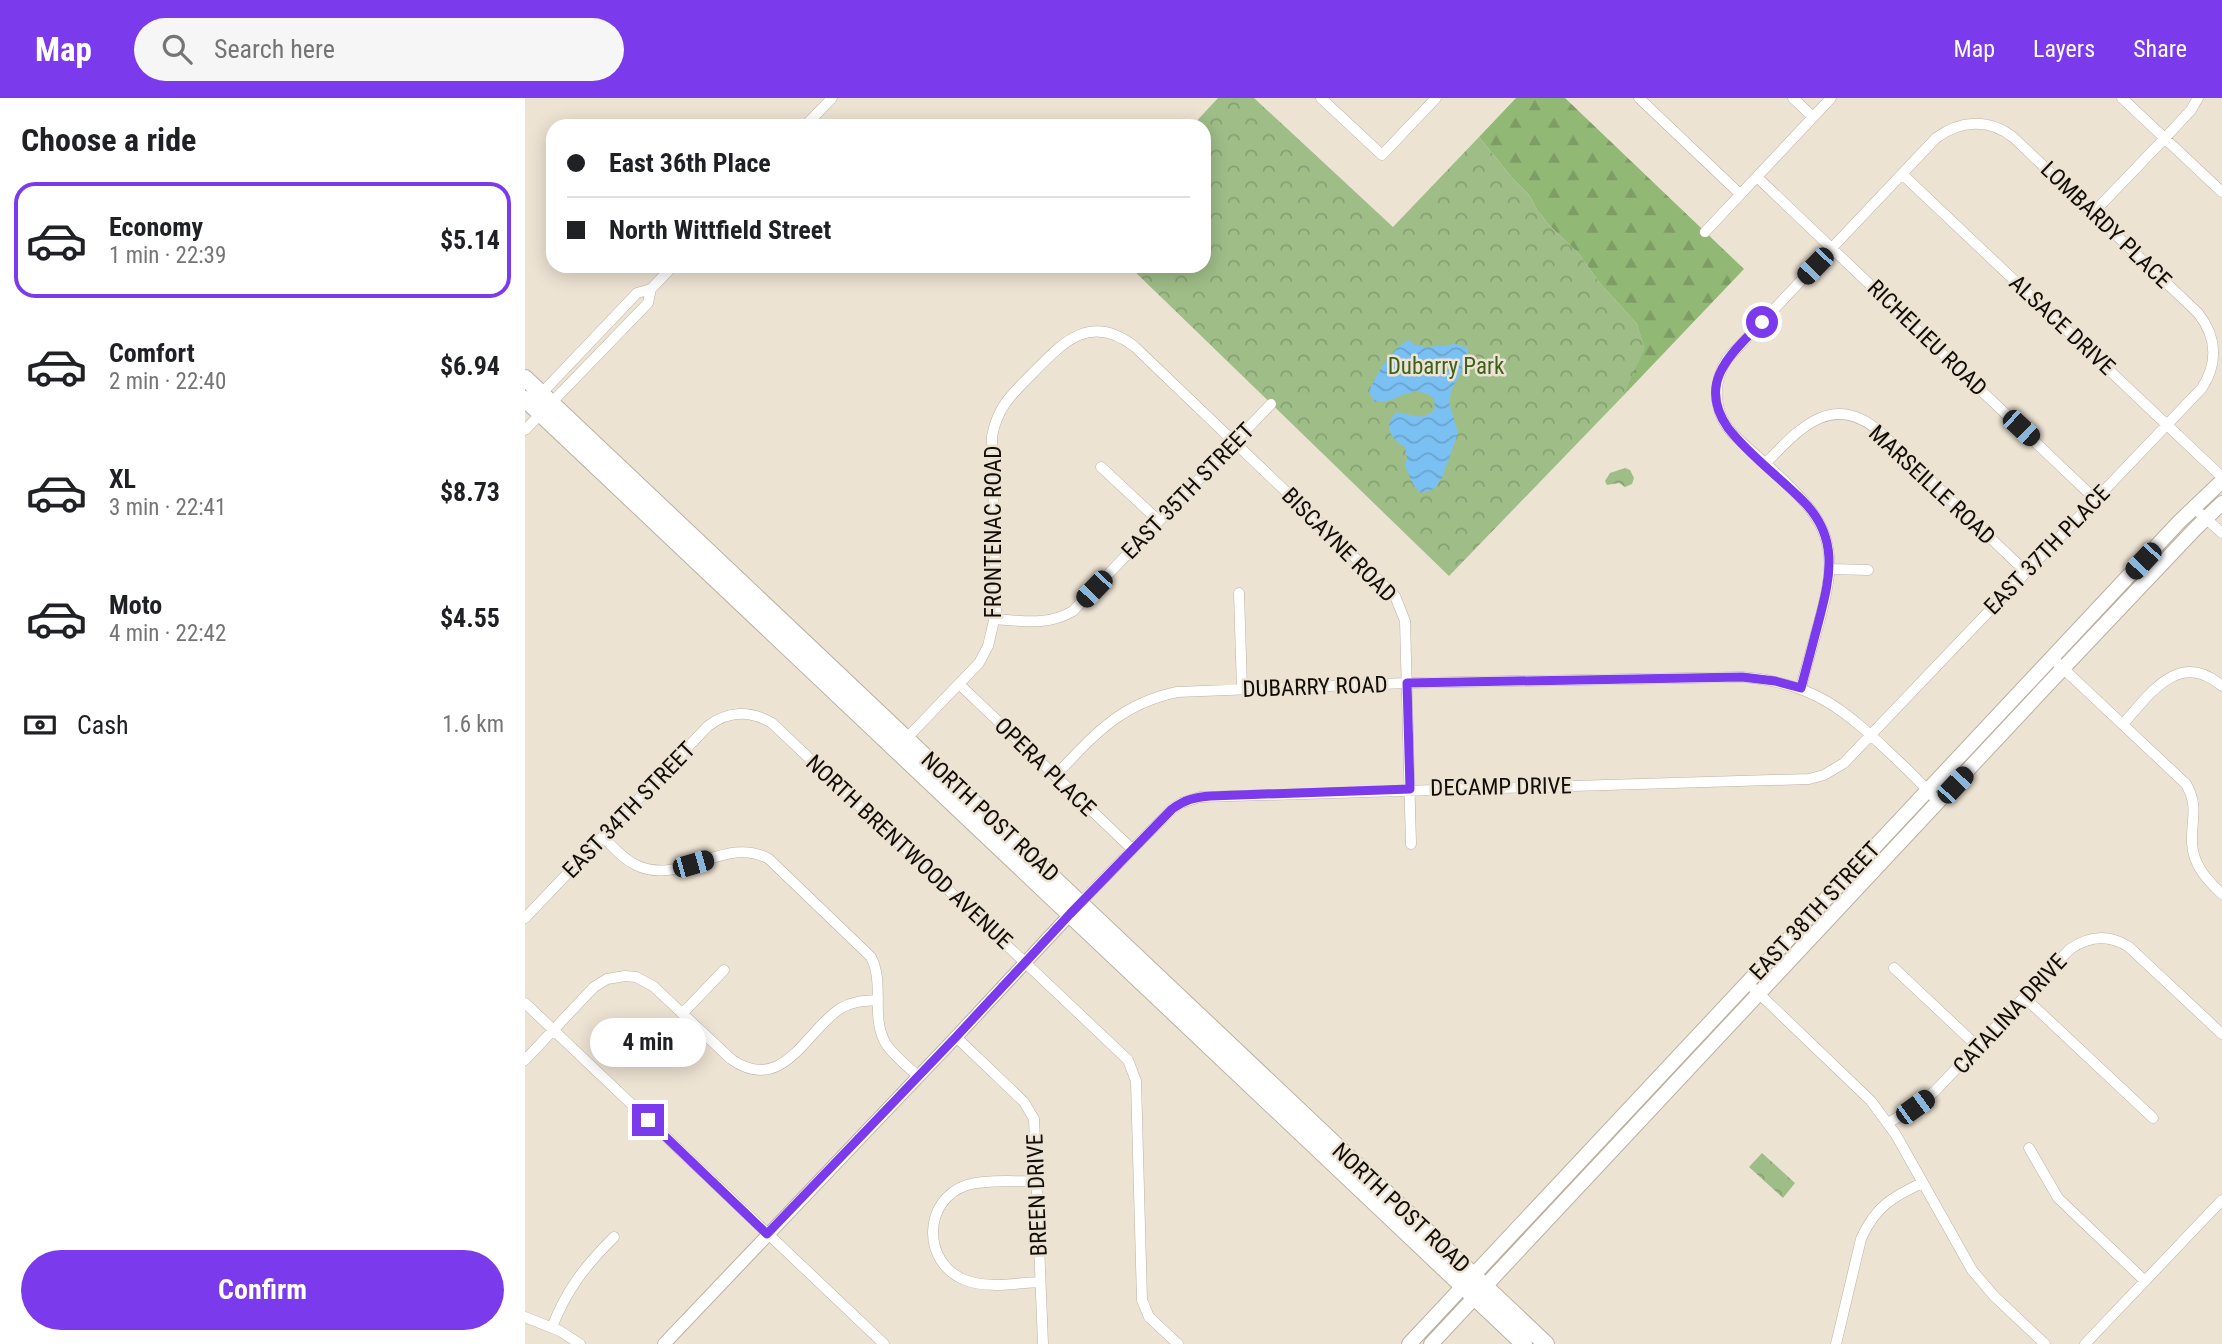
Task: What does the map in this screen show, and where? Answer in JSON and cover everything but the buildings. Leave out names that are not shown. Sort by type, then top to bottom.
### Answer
[{"type":"main road","name":"NORTH POST ROAD","points":[[525,378],[536,404],[901,744],[1474,1286],[1546,1344]]},
{"type":"main road","name":"EAST 38TH STREET","points":[[1409,1344],[1474,1286],[1759,993],[2052,658],[2222,479]]},
{"type":"main road","name":"EAST 38TH STREET","points":[[1430,1344],[1474,1286],[1748,983],[2063,669],[2222,503]]},
{"type":"main road","name":"NORTH POST ROAD","points":[[1474,1286],[1524,1344]]},
{"type":"street","points":[[812,119],[832,98]]},
{"type":"street","points":[[1321,98],[1382,155],[1436,98]]},
{"type":"street","points":[[1639,98],[1740,194]]},
{"type":"street","points":[[1793,98],[1813,117]]},
{"type":"street","points":[[1705,232],[1831,98]]},
{"type":"street","points":[[2122,98],[2222,192]]},
{"type":"street","points":[[2093,213],[2165,138],[2198,98]]},
{"type":"street","name":"LOMBARDY PLACE","points":[[1902,174],[1935,138],[1952,128],[1966,124],[1985,124],[2010,135],[2198,313],[2210,333],[2213,360]]},
{"type":"street","points":[[1801,688],[1829,585],[1829,547],[1817,518],[1803,500],[1733,434],[1724,422],[1717,407],[1717,383],[1727,359],[1902,174]]},
{"type":"street","name":"ALSACE DRIVE","points":[[1902,174],[2222,479]]},
{"type":"street","name":"RICHELIEU ROAD","points":[[1757,177],[2096,499]]},
{"type":"street","points":[[525,430],[536,404],[637,293],[651,289],[666,273]]},
{"type":"street","name":"BISCAYNE ROAD","points":[[1098,332],[1118,337],[1131,345],[1399,602],[1405,621],[1411,844]]},
{"type":"street","name":"FRONTENAC ROAD","points":[[901,744],[972,673],[991,638],[995,619],[992,436],[996,418],[1006,401],[1061,345],[1078,335],[1098,332]]},
{"type":"street","name":"EAST 37TH PLACE","points":[[1871,735],[2204,385],[2213,360]]},
{"type":"street","name":"EAST 35TH STREET","points":[[995,619],[1040,622],[1069,613],[1271,404]]},
{"type":"street","name":"MARSEILLE ROAD","points":[[1765,464],[1796,431],[1812,420],[1835,415],[1861,419],[1880,432],[2026,572]]},
{"type":"street","points":[[1101,467],[1159,522]]},
{"type":"street","points":[[2194,508],[2222,533]]},
{"type":"street","points":[[1830,569],[1868,570]]},
{"type":"street","points":[[1239,593],[1242,689]]},
{"type":"street","points":[[2052,658],[2186,784],[2195,806],[2192,841],[2195,857],[2205,878],[2222,894]]},
{"type":"street","points":[[2123,724],[2161,682],[2171,676],[2201,674],[2222,686]]},
{"type":"street","name":"DUBARRY ROAD","points":[[1055,776],[1099,730],[1120,714],[1140,703],[1177,692],[1407,683],[1742,677],[1775,681],[1801,688],[1835,705],[1871,735],[1933,796]]},
{"type":"street","name":"OPERA PLACE","points":[[959,684],[1132,849]]},
{"type":"street","name":"EAST 34TH STREET","points":[[525,918],[708,726],[721,718],[740,713]]},
{"type":"street","name":"NORTH BRENTWOOD AVENUE","points":[[740,713],[755,715],[775,726],[1123,1054],[1136,1081],[1142,1300],[1150,1317],[1178,1344]]},
{"type":"street","name":"DECAMP DRIVE","points":[[1075,908],[1172,809],[1192,798],[1410,789],[1809,779],[1825,775],[1841,766],[1871,735]]},
{"type":"street","points":[[603,837],[629,861],[653,871],[672,870],[738,851],[754,852],[766,857],[869,953],[877,974],[879,1021],[885,1042],[918,1076]]},
{"type":"street","points":[[664,1344],[1075,908]]},
{"type":"street","name":"CATALINA DRIVE","points":[[1888,1123],[1927,1098],[2070,949],[2087,940],[2111,938],[2129,947],[2222,1034]]},
{"type":"street","points":[[1894,968],[1978,1047]]},
{"type":"street","points":[[683,1013],[724,970]]},
{"type":"street","points":[[525,1060],[600,983],[618,976],[636,977],[653,986],[734,1061],[750,1068],[764,1070],[791,1058],[841,1008],[859,1001],[878,1000]]},
{"type":"street","points":[[1748,983],[1858,1086],[1888,1123],[1976,1276],[2045,1344]]},
{"type":"street","points":[[2024,997],[2153,1118]]},
{"type":"street","points":[[525,1003],[884,1344]]},
{"type":"street","name":"BREEN DRIVE","points":[[956,1037],[1022,1099],[1030,1110],[1035,1128],[1043,1344]]},
{"type":"street","points":[[2029,1148],[2058,1198],[2145,1281]]},
{"type":"street","points":[[1037,1181],[975,1183],[964,1186],[948,1195],[941,1204],[934,1216],[932,1233],[934,1248],[941,1261],[952,1273],[965,1280],[984,1284],[1040,1282]]},
{"type":"street","points":[[1836,1344],[1866,1228],[1888,1201],[1922,1182]]},
{"type":"street","points":[[2085,1344],[2222,1200]]},
{"type":"street","points":[[552,1327],[572,1285],[583,1269],[614,1237]]},
{"type":"street","points":[[525,1317],[552,1327],[580,1344]]},
{"type":"green space","name":"Dubarry Park","points":[[1218,98],[1254,98],[1393,227],[1479,137],[1529,195],[1548,224],[1580,255],[1598,281],[1637,324],[1645,348],[1622,397],[1449,576],[1136,273],[1211,273],[1211,119],[1198,119]]},
{"type":"green space","points":[[1516,98],[1565,98],[1744,269],[1622,397],[1644,348],[1637,324],[1598,281],[1580,255],[1548,224],[1529,195],[1479,137]]},
{"type":"green space","points":[[1625,468],[1630,470],[1634,478],[1632,484],[1625,487],[1619,483],[1607,485],[1605,481],[1610,473]]},
{"type":"green space","points":[[1762,1153],[1795,1183],[1783,1198],[1749,1167]]},
{"type":"water","points":[[1409,340],[1415,345],[1427,347],[1456,344],[1468,348],[1466,363],[1452,389],[1449,402],[1458,433],[1442,478],[1434,489],[1421,493],[1414,486],[1405,466],[1405,447],[1395,440],[1389,426],[1397,412],[1427,415],[1435,408],[1434,398],[1425,393],[1410,392],[1383,402],[1375,402],[1369,393],[1385,363],[1397,348]]},
{"type":"route","points":[[648,1120],[767,1234],[1172,809],[1192,798],[1211,796],[1410,789],[1407,683],[1742,677],[1786,683],[1801,688],[1829,585],[1829,547],[1813,512],[1733,434],[1717,407],[1716,388],[1721,368],[1762,322]]}]
